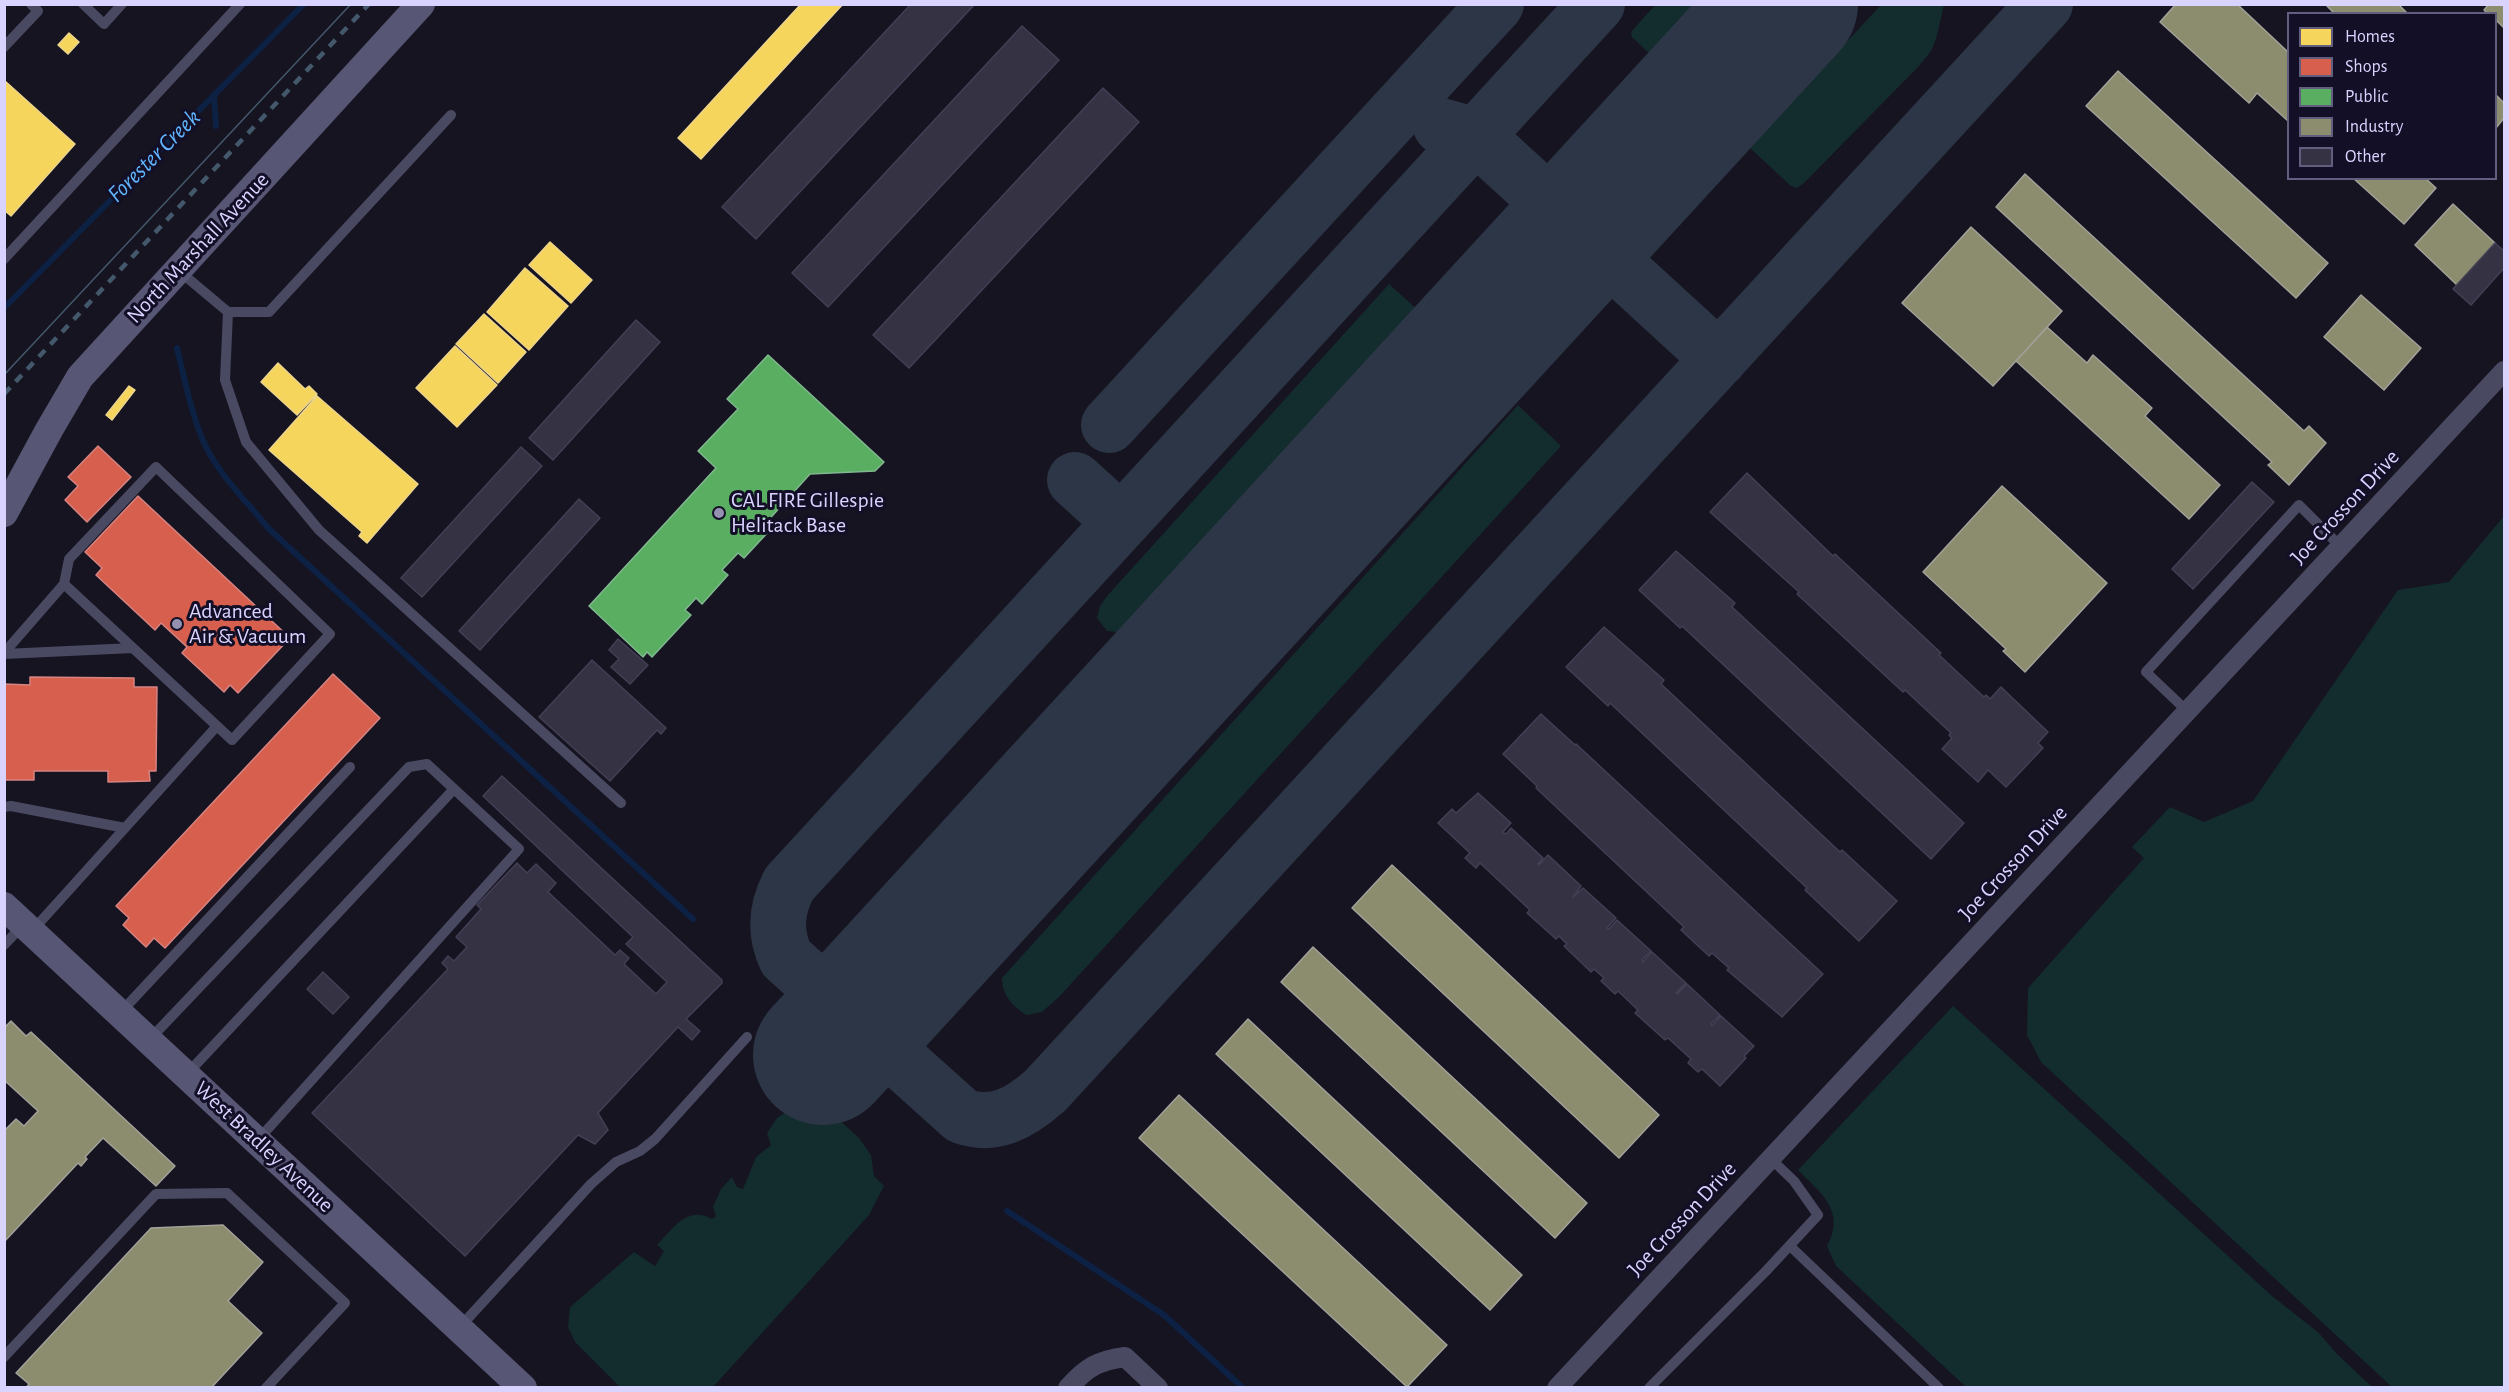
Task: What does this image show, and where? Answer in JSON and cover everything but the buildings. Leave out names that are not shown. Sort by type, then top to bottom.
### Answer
[{"type":"main road","name":"North Marshall Avenue","points":[[4,513],[80,377],[421,4]]},
{"type":"main road","name":"West Bradley Avenue","points":[[20,920],[519,1386]]},
{"type":"street","name":"Joe Crosson Drive","points":[[1567,1384],[1771,1159],[2505,371]]},
{"type":"street","points":[[1068,1388],[1086,1369],[1106,1360],[1125,1357],[1158,1388]]},
{"type":"lane","points":[[4,47],[38,11],[31,4]]},
{"type":"lane","points":[[83,4],[104,24],[122,4]]},
{"type":"lane","points":[[4,259],[240,4]]},
{"type":"lane","points":[[178,270],[228,312],[269,312],[451,115]]},
{"type":"lane","points":[[228,312],[225,380],[246,442],[319,530],[621,803]]},
{"type":"lane","points":[[4,653],[64,584],[69,559],[156,467],[330,634],[232,740],[64,584]]},
{"type":"lane","points":[[2187,711],[2146,672],[2299,505],[2341,547]]},
{"type":"lane","points":[[4,653],[133,648]]},
{"type":"lane","points":[[4,945],[20,920],[125,828],[217,726]]},
{"type":"lane","points":[[149,1040],[409,767],[427,764],[519,849],[257,1141]]},
{"type":"lane","points":[[119,1013],[350,767]]},
{"type":"lane","points":[[186,1075],[454,789]]},
{"type":"lane","points":[[4,807],[11,806],[125,828]]},
{"type":"lane","points":[[459,1328],[591,1185],[616,1162],[640,1151],[655,1139],[747,1037]]},
{"type":"lane","points":[[1649,1388],[1818,1215],[1794,1181],[1771,1159]]},
{"type":"lane","points":[[4,1357],[156,1194],[227,1193],[345,1303],[266,1388]]},
{"type":"lane","points":[[1790,1246],[1939,1388]]},
{"type":"green space","points":[[1656,4],[1698,5],[1651,55],[1632,37],[1631,32]]},
{"type":"green space","points":[[1881,5],[1944,5],[1931,51],[1804,183],[1797,188],[1791,186],[1750,148],[1751,144]]},
{"type":"green space","points":[[1389,284],[1421,313],[1133,622],[1117,632],[1107,631],[1097,618],[1100,606],[1107,596]]},
{"type":"green space","points":[[1518,405],[1561,446],[1059,997],[1042,1012],[1026,1015],[1021,1011],[1006,995],[1002,978]]},
{"type":"green space","points":[[2504,516],[2504,1387],[2392,1387],[2041,1062],[2027,1035],[2028,988],[2144,858],[2132,847],[2170,807],[2204,822],[2253,801],[2398,590],[2449,582]]},
{"type":"green space","points":[[1953,1006],[2272,1296],[2319,1333],[2336,1353],[2372,1387],[1966,1387],[1836,1266],[1827,1246],[1834,1223],[1832,1213],[1822,1195],[1798,1170]]},
{"type":"green space","points":[[808,1091],[859,1138],[871,1155],[874,1176],[884,1186],[869,1215],[713,1387],[620,1387],[575,1342],[568,1327],[570,1307],[634,1252],[655,1266],[664,1251],[657,1245],[682,1220],[696,1215],[712,1219],[716,1216],[713,1207],[721,1189],[732,1177],[737,1187],[743,1189],[756,1157],[771,1145],[767,1133],[777,1118],[802,1101]]},
{"type":"waterway","name":"Forester Creek","points":[[4,308],[304,4]]},
{"type":"waterway","points":[[214,96],[216,126]]},
{"type":"waterway","points":[[177,348],[192,409],[205,445],[226,478],[269,529],[693,919]]},
{"type":"waterway","points":[[1007,1211],[1164,1315],[1243,1388]]},
{"type":"taxiway","points":[[1109,425],[1496,4]]},
{"type":"taxiway","points":[[1597,4],[789,884],[781,902],[778,921],[778,930],[786,958],[962,1116],[986,1120],[1007,1116],[1027,1105],[1045,1091],[2045,4]]},
{"type":"taxiway","points":[[1441,126],[1476,136],[1719,359]]},
{"type":"taxiway","points":[[1075,480],[1121,522]]},
{"type":"runway","points":[[823,1055],[1788,4]]},
{"type":"tram line","points":[[4,375],[351,4]]},
{"type":"railway","points":[[4,394],[369,4]]},
{"type":"place","name":"CAL FIRE Gillespie Helitack Base","points":[[719,513]]},
{"type":"place","name":"Advanced Air & Vacuum","points":[[177,624]]}]
